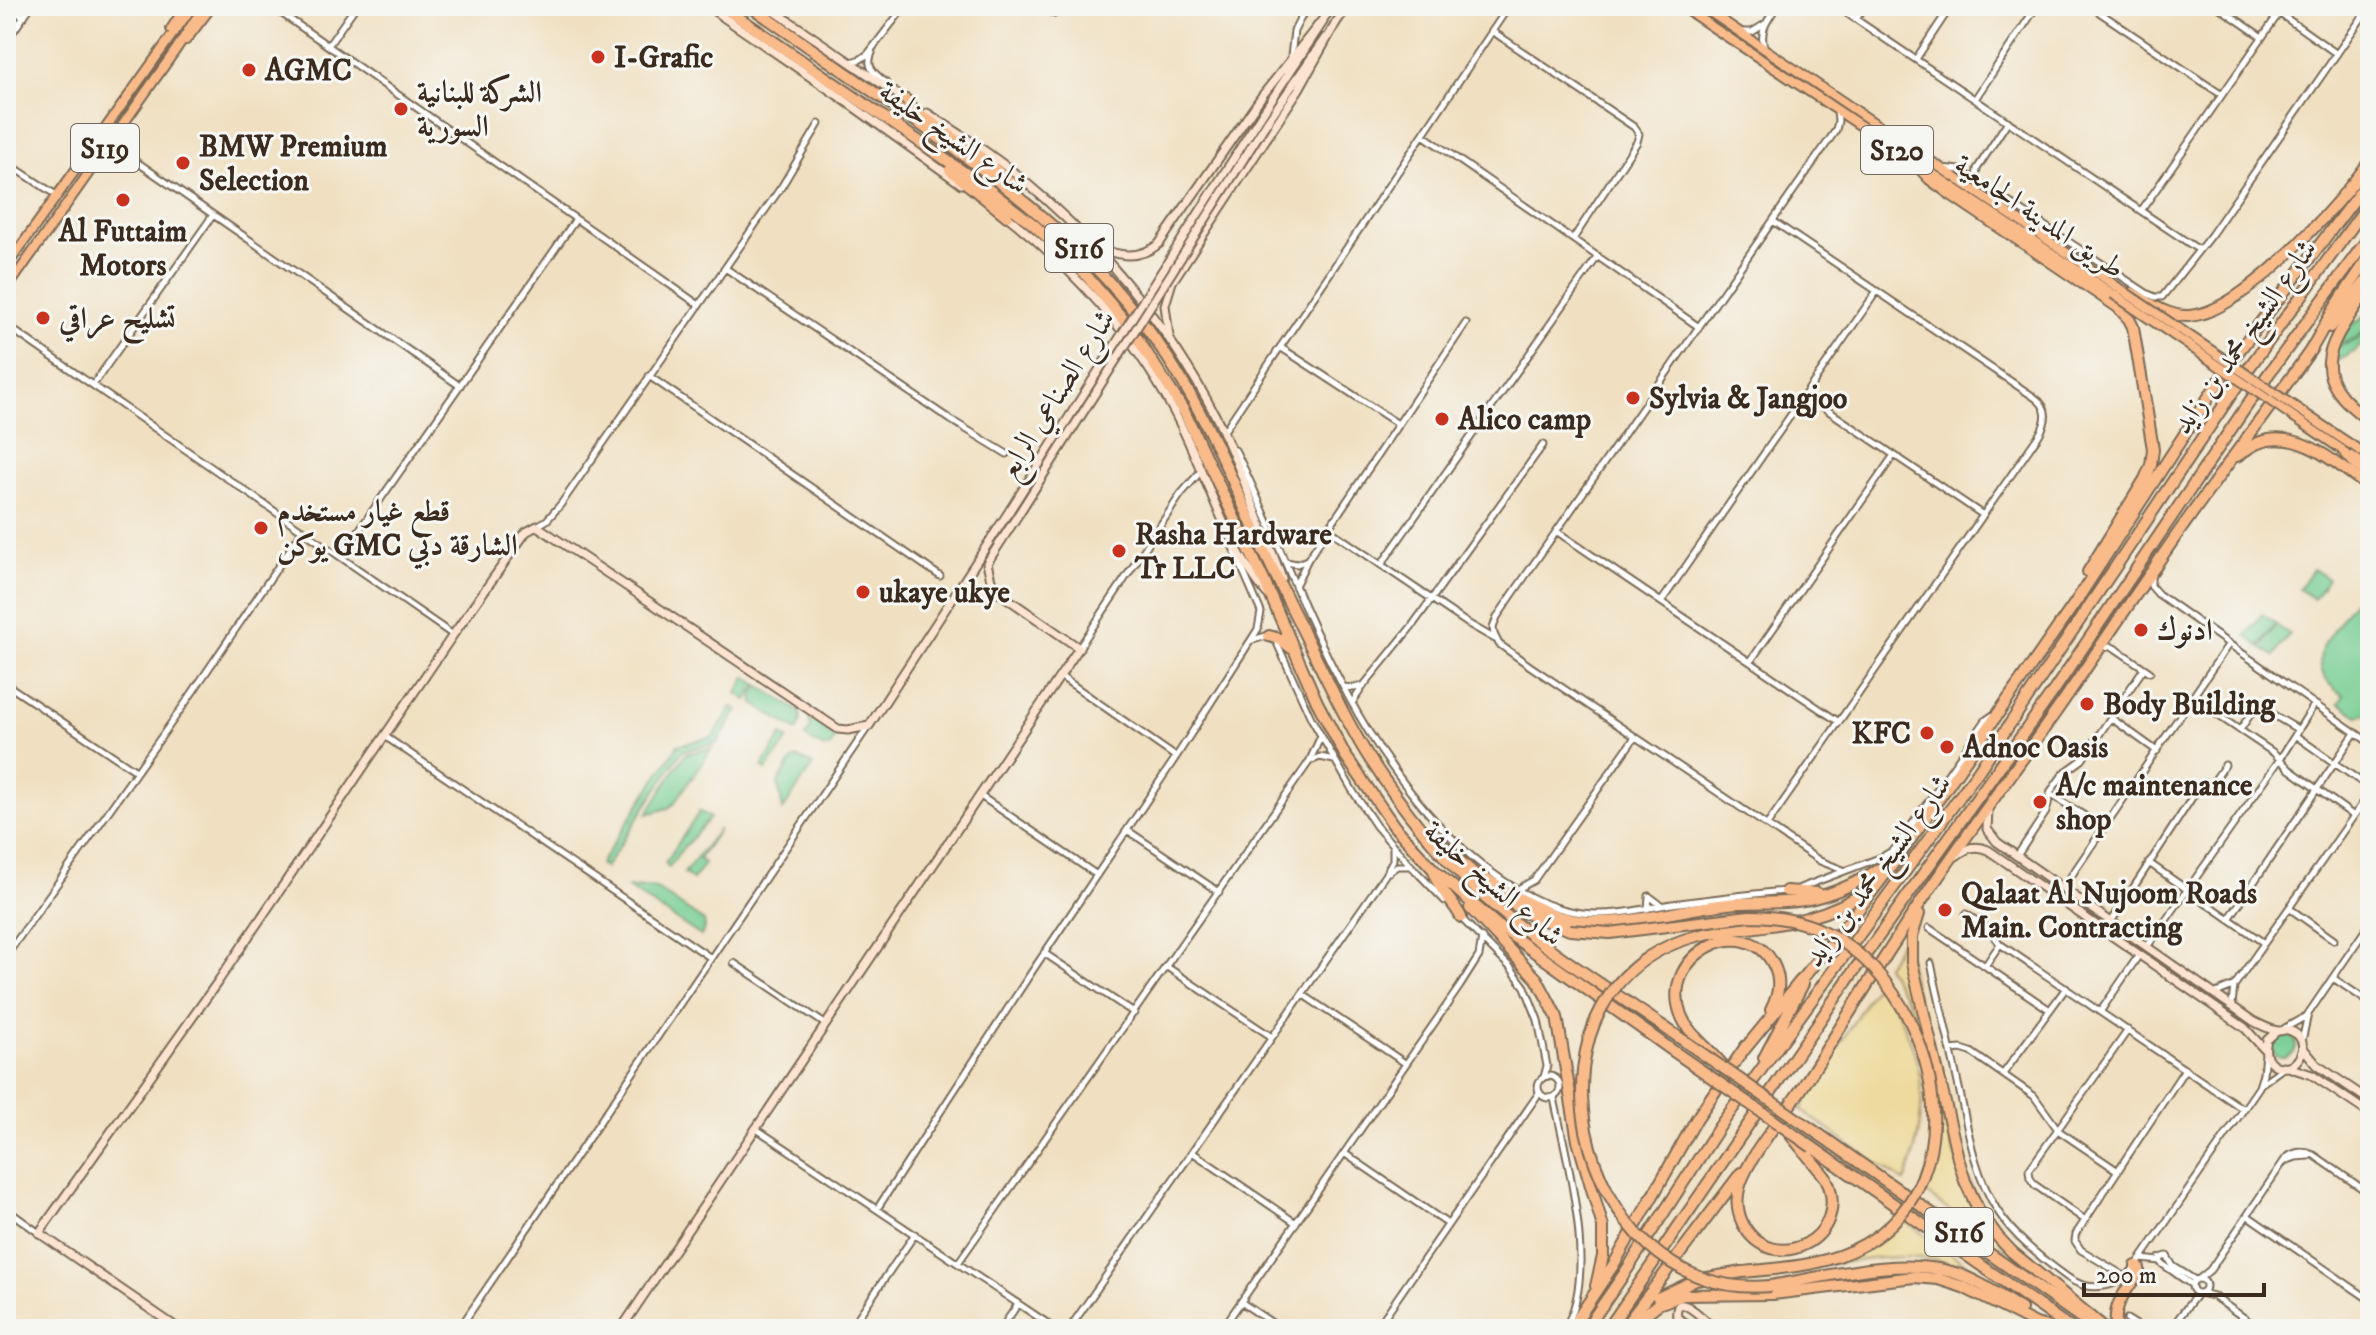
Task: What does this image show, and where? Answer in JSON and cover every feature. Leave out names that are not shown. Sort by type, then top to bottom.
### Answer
[{"type":"highway","name":"شارع الشيخ خليفة","points":[[722,6],[984,186],[1034,225],[1080,268],[1130,327],[1168,382],[1201,443],[1317,702],[1345,755],[1394,826],[1433,869],[1526,947],[1786,1129],[1809,1150]]},
{"type":"highway","name":"شارع الشيخ خليفة","points":[[750,6],[1022,198],[1103,273],[1174,366],[1209,427],[1287,597],[1356,736],[1425,834],[1472,885],[1512,920],[1725,1069]]},
{"type":"highway","points":[[906,100],[917,112],[1007,178],[1022,198]]},
{"type":"highway","points":[[923,144],[934,157],[1007,216]]},
{"type":"highway","points":[[1910,158],[1930,179],[1963,203],[2118,307],[2133,327],[2152,442],[2151,465],[2054,633]]},
{"type":"highway","points":[[2114,290],[2175,315],[2207,312],[2240,293],[2276,265],[2327,215],[2370,161]]},
{"type":"highway","points":[[1744,1050],[1899,856],[1954,772],[2001,711],[2054,633],[2238,352],[2370,179]]},
{"type":"highway","name":"شارع الشيخ محمد بن زايد","points":[[1586,1329],[1720,1126],[1979,770],[2242,378],[2370,202]]},
{"type":"highway","name":"شارع الشيخ محمد بن زايد","points":[[1608,1329],[1843,987],[2055,689],[2267,376],[2370,236]]},
{"type":"highway","points":[[1625,1329],[1758,1153],[1948,862],[2312,347],[2370,256]]},
{"type":"highway","points":[[2312,347],[2370,276]]},
{"type":"highway","points":[[2370,285],[2335,338],[2329,362],[2334,384],[2343,398],[2370,421]]},
{"type":"highway","points":[[2232,459],[2260,442],[2289,439],[2308,446],[2370,488]]},
{"type":"highway","points":[[2055,689],[2081,665],[2110,625],[2128,607]]},
{"type":"highway","points":[[1269,636],[1280,639],[1295,653]]},
{"type":"highway","points":[[1425,834],[1443,845],[1526,913],[1570,930],[1610,933],[1749,916],[1792,920],[1822,930],[1850,947],[1882,979],[1906,1015],[1926,1066],[1935,1119],[1928,1163],[1909,1202],[1883,1231],[1848,1253],[1808,1265],[1711,1276],[1681,1286],[1654,1301],[1625,1329]]},
{"type":"highway","points":[[1477,875],[1535,907],[1564,918],[1590,922],[1622,921],[1741,903],[1799,901],[1835,891],[1868,876],[1899,856]]},
{"type":"highway","points":[[1433,869],[1439,886],[1461,917]]},
{"type":"highway","points":[[1882,879],[1845,905],[1816,916],[1686,939],[1654,954],[1626,976],[1603,1004],[1588,1037],[1583,1060],[1581,1096],[1593,1158],[1608,1192],[1630,1225],[1654,1251],[1681,1269],[1713,1282],[1747,1287],[1770,1286],[1882,1269],[1926,1267],[1979,1283],[2051,1328]]},
{"type":"highway","points":[[1786,891],[1835,891]]},
{"type":"highway","points":[[1467,898],[1472,910],[1537,979],[1557,1017],[1572,1114],[1603,1227],[1603,1256],[1592,1298]]},
{"type":"highway","points":[[1924,899],[1912,936],[1912,963],[1965,1181],[1979,1211],[2005,1244],[2106,1329]]},
{"type":"highway","points":[[1571,1329],[1614,1264],[1697,1118],[1775,1003],[1777,975],[1769,958],[1755,946],[1736,940],[1703,949],[1687,964],[1678,985],[1678,1007],[1688,1028],[1725,1069]]},
{"type":"highway","points":[[1755,1078],[1782,1020],[1824,952]]},
{"type":"highway","name":"S116","points":[[1725,1069],[2097,1329]]},
{"type":"highway","points":[[1758,1153],[1739,1189],[1740,1217],[1755,1239],[1769,1247],[1786,1249],[1803,1246],[1818,1236],[1832,1214],[1830,1187],[1809,1150]]},
{"type":"highway","name":"S116","points":[[1809,1150],[2072,1329]]},
{"type":"highway","points":[[2117,1329],[2116,1308],[2139,1271],[2139,1262]]},
{"type":"highway","points":[[1625,1329],[1658,1304],[1683,1295],[1773,1294],[1914,1277],[1946,1281],[1971,1290],[2039,1325],[2051,1328]]},
{"type":"highway","points":[[1872,1282],[1948,1287],[2031,1329]]},
{"type":"main road","points":[[167,41],[186,6]]},
{"type":"main road","name":"S119","points":[[6,267],[193,6]]},
{"type":"main road","name":"S119","points":[[6,290],[204,6]]},
{"type":"main road","points":[[177,48],[212,6]]},
{"type":"main road","points":[[707,6],[1007,216],[1045,249],[1113,320],[1172,408],[1248,568],[1271,598]]},
{"type":"main road","points":[[767,6],[1021,178],[1076,229],[1121,279],[1195,379],[1225,436],[1279,569],[1287,597]]},
{"type":"main road","name":"شارع الصناعي الرابع","points":[[1264,120],[1348,6]]},
{"type":"main road","name":"طريق المدينة الجامعية","points":[[1681,6],[2114,290]]},
{"type":"main road","name":"طريق المدينة الجامعية","points":[[1702,6],[2344,446],[2370,469]]},
{"type":"main road","points":[[1076,229],[1106,251],[1120,255],[1138,254],[1159,244],[1291,57],[1332,7]]},
{"type":"main road","name":"شارع الصناعي الرابع","points":[[869,726],[1014,513],[1264,120],[1332,7]]},
{"type":"main road","points":[[1173,346],[1165,313],[1166,297],[1172,282],[1299,89],[1337,21]]},
{"type":"main road","points":[[2344,446],[2356,466],[2370,477]]},
{"type":"main road","name":"طريق المدينة الجامعية","points":[[2344,446],[2370,457]]},
{"type":"main road","name":"شارع الصناعي الرابع","points":[[1014,513],[987,563],[991,580],[998,592],[1079,648]]},
{"type":"main road","points":[[179,1329],[39,1233],[219,980],[522,537],[537,526],[838,729],[869,726]]},
{"type":"main road","points":[[621,1329],[1079,648]]},
{"type":"main road","points":[[1992,801],[1986,817],[1989,833],[1994,839],[2253,1021],[2296,1034],[2317,1065],[2370,1101]]},
{"type":"main road","points":[[1948,862],[1965,849],[1979,847],[2019,870],[2245,1028],[2272,1064],[2312,1075],[2370,1114]]},
{"type":"main road","points":[[2019,870],[2023,867],[2049,880]]},
{"type":"main road","points":[[2265,1051],[2267,1040],[2280,1030]]},
{"type":"main road","points":[[2286,1068],[2300,1060],[2302,1045]]},
{"type":"main road","points":[[1697,1329],[1677,1318],[1678,1307],[1684,1304],[1690,1306],[1700,1319],[1715,1329]]},
{"type":"street","points":[[7,6],[24,17]]},
{"type":"street","points":[[6,42],[31,6]]},
{"type":"street","points":[[271,6],[699,305]]},
{"type":"street","points":[[328,46],[356,6]]},
{"type":"street","points":[[851,62],[865,56],[905,6]]},
{"type":"street","points":[[1037,6],[1054,14],[1065,6]]},
{"type":"street","points":[[1291,57],[1294,31],[1307,6]]},
{"type":"street","points":[[1509,6],[1280,347],[1225,436],[1239,457],[1295,586],[1352,704],[1394,771],[1433,819],[1476,861],[1534,898],[1569,911],[1590,914],[1612,914],[1798,889],[1890,853],[1954,772]]},
{"type":"street","points":[[1741,32],[1752,32],[1765,23],[1777,6]]},
{"type":"street","points":[[1836,6],[2199,250]]},
{"type":"street","points":[[1856,19],[1865,6]]},
{"type":"street","points":[[1916,59],[1951,6]]},
{"type":"street","points":[[1975,99],[2037,6]]},
{"type":"street","points":[[2090,6],[2222,95]]},
{"type":"street","points":[[2217,6],[2262,37]]},
{"type":"street","points":[[2141,211],[2284,6]]},
{"type":"street","points":[[1941,168],[1955,168],[1965,173],[2155,297],[2162,297],[2199,250],[2370,6]]},
{"type":"street","points":[[2279,13],[2337,54]]},
{"type":"street","points":[[1764,47],[1765,23]]},
{"type":"street","points":[[1492,31],[1634,127],[1639,134],[1637,142],[1573,239]]},
{"type":"street","points":[[879,41],[870,57],[870,67],[896,94]]},
{"type":"street","points":[[1496,639],[1493,628],[1497,617],[1836,130],[1838,121],[1834,107]]},
{"type":"street","points":[[1976,181],[1977,169],[2008,121]]},
{"type":"street","points":[[1836,130],[1849,123],[1858,123]]},
{"type":"street","points":[[537,526],[557,510],[782,186],[819,124]]},
{"type":"street","points":[[1423,135],[1699,327]]},
{"type":"street","points":[[124,153],[460,386]]},
{"type":"street","points":[[6,162],[56,195]]},
{"type":"street","points":[[1965,173],[1977,169]]},
{"type":"street","points":[[93,385],[213,215]]},
{"type":"street","points":[[341,556],[576,219]]},
{"type":"street","points":[[1767,825],[2043,428],[2046,414],[2044,406],[2034,397],[1773,221]]},
{"type":"street","points":[[1381,565],[1598,256]]},
{"type":"street","points":[[725,268],[951,420],[1007,454]]},
{"type":"street","points":[[1661,602],[1877,291]]},
{"type":"street","points":[[1295,586],[1308,559],[1466,323]]},
{"type":"street","points":[[6,325],[453,635]]},
{"type":"street","points":[[1280,347],[1398,424]]},
{"type":"street","points":[[649,376],[940,576]]},
{"type":"street","points":[[1805,395],[1983,515]]},
{"type":"street","points":[[1352,704],[1543,445]]},
{"type":"street","points":[[1750,662],[1894,455]]},
{"type":"street","points":[[1079,648],[1174,503],[1190,481],[1202,471]]},
{"type":"street","points":[[877,1209],[1252,640],[1260,623],[1261,612],[1232,548],[1221,514]]},
{"type":"street","points":[[1328,529],[1496,639],[1503,647],[1820,861],[1845,870]]},
{"type":"street","points":[[6,956],[303,530]]},
{"type":"street","points":[[1556,531],[1839,722]]},
{"type":"street","points":[[1285,562],[1297,564],[1308,559]]},
{"type":"street","points":[[2152,570],[2151,583],[2155,592],[2370,743]]},
{"type":"street","points":[[1252,640],[1269,636],[1278,645],[1321,736],[1376,826],[1519,977],[1531,997],[1547,1066],[1538,1084],[1539,1093],[1376,1329]]},
{"type":"street","points":[[2063,889],[2228,645]]},
{"type":"street","points":[[2017,856],[2046,812],[2050,794],[2064,773],[2082,760],[2147,670],[2113,647],[2100,649]]},
{"type":"street","points":[[1060,676],[1176,757]]},
{"type":"street","points":[[6,684],[136,771]]},
{"type":"street","points":[[1343,687],[1364,685]]},
{"type":"street","points":[[2192,698],[2280,759],[2289,769],[2354,816]]},
{"type":"street","points":[[2147,947],[2280,759],[2314,705]]},
{"type":"street","points":[[2232,1005],[2234,986],[2370,791],[2260,707],[2254,709],[2240,730]]},
{"type":"street","points":[[2111,718],[2157,751]]},
{"type":"street","points":[[459,1329],[869,726]]},
{"type":"street","points":[[2229,919],[2355,733]]},
{"type":"street","points":[[958,1263],[1309,762],[1321,736]]},
{"type":"street","points":[[386,737],[711,958]]},
{"type":"street","points":[[1517,889],[1534,880],[1635,737]]},
{"type":"street","points":[[1309,762],[1320,757],[1334,760]]},
{"type":"street","points":[[2111,922],[2200,785],[2212,784],[2225,765]]},
{"type":"street","points":[[2050,794],[2104,828]]},
{"type":"street","points":[[979,795],[1097,875]]},
{"type":"street","points":[[1127,829],[1219,892]]},
{"type":"street","points":[[1069,1329],[1385,875],[1393,860],[1393,846]]},
{"type":"street","points":[[1820,861],[1825,869],[1825,878]]},
{"type":"street","points":[[2149,863],[2264,943]]},
{"type":"street","points":[[1385,875],[1397,866],[1412,867]]},
{"type":"street","points":[[1534,880],[1534,898]]},
{"type":"street","points":[[1648,909],[1649,896],[1663,906]]},
{"type":"street","points":[[2289,908],[2334,940]]},
{"type":"street","points":[[1966,914],[1989,929],[2000,944],[2243,1109]]},
{"type":"street","points":[[2302,1045],[2308,1014],[2370,923]]},
{"type":"street","points":[[1929,928],[2050,1010]]},
{"type":"street","points":[[1222,1329],[1479,956],[1482,938]]},
{"type":"street","points":[[1985,966],[2000,944]]},
{"type":"street","points":[[1479,956],[1497,952]]},
{"type":"street","points":[[1044,953],[1134,1013]]},
{"type":"street","points":[[2100,1012],[2139,955]]},
{"type":"street","points":[[734,963],[825,1024]]},
{"type":"street","points":[[1931,963],[1979,1171],[1992,1201],[2024,1243],[2076,1283],[2106,1287],[2126,1277],[2259,1087],[2286,1068]]},
{"type":"street","points":[[1167,967],[1272,1037]]},
{"type":"street","points":[[2333,978],[2370,1003]]},
{"type":"street","points":[[2216,993],[2234,986]]},
{"type":"street","points":[[2003,1074],[2066,988]]},
{"type":"street","points":[[1302,994],[1405,1063]]},
{"type":"street","points":[[2280,1030],[2308,1014]]},
{"type":"street","points":[[2085,1220],[2035,1185],[2030,1178],[2030,1166],[2128,1030]]},
{"type":"street","points":[[1951,1050],[1968,1051],[2003,1074],[2037,1099],[2057,1129],[2118,1171]]},
{"type":"street","points":[[2259,1087],[2265,1051]]},
{"type":"street","points":[[2126,1277],[2078,1248],[2076,1234],[2185,1069]]},
{"type":"street","points":[[1539,1093],[1546,1098],[1554,1098],[1559,1093],[1559,1083],[1554,1077],[1544,1077]]},
{"type":"street","points":[[1554,1098],[1577,1207],[1579,1232],[1578,1295],[1575,1310],[1564,1329]]},
{"type":"street","points":[[755,1128],[1056,1329]]},
{"type":"street","points":[[1192,1152],[1296,1223]]},
{"type":"street","points":[[1344,1153],[1448,1224]]},
{"type":"street","points":[[2213,1296],[2192,1289],[2195,1281],[2210,1270],[2282,1166],[2292,1158],[2318,1159],[2370,1194]]},
{"type":"street","points":[[6,1209],[39,1233]]},
{"type":"street","points":[[2248,1216],[2370,1300]]},
{"type":"street","points":[[850,1329],[915,1234]]},
{"type":"street","points":[[2139,1262],[2160,1261],[2161,1256],[2167,1256],[2175,1267],[2206,1285],[2213,1296],[2260,1329]]},
{"type":"street","points":[[2170,1329],[2193,1296],[2203,1291],[2210,1270]]},
{"type":"street","points":[[1241,1302],[1281,1329]]},
{"type":"street","points":[[1001,1329],[1018,1304]]},
{"type":"street","points":[[2127,1319],[2143,1329]]},
{"type":"green space","points":[[2370,295],[2369,322],[2363,333],[2338,344],[2348,327],[2366,315]]},
{"type":"green space","points":[[2370,327],[2370,336],[2362,345],[2335,362],[2337,347],[2357,340]]},
{"type":"green space","points":[[2313,569],[2328,579],[2314,599],[2299,589]]},
{"type":"green space","points":[[2370,577],[2370,716],[2358,716],[2339,703],[2344,695],[2331,686],[2323,674],[2321,653],[2323,645]]},
{"type":"green space","points":[[2262,614],[2275,623],[2259,646],[2246,636]]},
{"type":"green space","points":[[2276,625],[2289,634],[2274,656],[2261,647]]},
{"type":"green space","points":[[746,677],[757,684],[747,700],[737,693]]},
{"type":"green space","points":[[757,684],[800,712],[797,731],[754,704]]},
{"type":"green space","points":[[732,707],[738,710],[717,743],[682,751],[605,868],[600,864],[678,745],[713,737]]},
{"type":"green space","points":[[809,718],[836,736],[830,747],[824,748],[805,737],[810,729]]},
{"type":"green space","points":[[782,735],[788,739],[766,770],[762,767]]},
{"type":"green space","points":[[712,748],[674,804],[647,814],[685,754]]},
{"type":"green space","points":[[798,758],[813,765],[783,810],[778,783],[792,760]]},
{"type":"green space","points":[[700,811],[710,818],[669,867],[665,863]]},
{"type":"green space","points":[[719,829],[699,859],[704,863],[693,880],[684,873]]},
{"type":"green space","points":[[650,887],[704,921],[701,936],[628,888]]},
{"type":"green space","points":[[2283,1032],[2292,1036],[2296,1045],[2292,1054],[2283,1058],[2274,1054],[2270,1045],[2274,1036]]},
{"type":"sand","points":[[1908,929],[1907,948],[1913,982],[1953,1151],[2007,1253],[1921,1190],[1933,1153],[1937,1100],[1930,1064],[1914,1013],[1886,966]]},
{"type":"sand","points":[[1878,981],[1906,1030],[1920,1077],[1920,1126],[1905,1182],[1801,1110]]},
{"type":"sand","points":[[1900,1218],[1986,1278],[1950,1263],[1912,1257],[1813,1267],[1833,1262]]},
{"type":"place","name":"I-Grafic","points":[[598,57]]},
{"type":"place","name":"AGMC","points":[[249,70]]},
{"type":"place","name":"الشركة للبنانية السورية","points":[[401,109]]},
{"type":"place","name":"BMW Premium Selection","points":[[183,163]]},
{"type":"place","name":"Al Futtaim Motors","points":[[123,200]]},
{"type":"place","name":"تشليح عراقي","points":[[43,318]]},
{"type":"place","name":"Sylvia & Jangjoo","points":[[1633,398]]},
{"type":"place","name":"Alico camp","points":[[1442,419]]},
{"type":"place","name":"قطع غيار مستخدم يوكن GMC الشارقة دبي","points":[[261,528]]},
{"type":"place","name":"Rasha Hardware Tr LLC","points":[[1119,551]]},
{"type":"place","name":"ukaye ukye","points":[[863,592]]},
{"type":"place","name":"ادنوك","points":[[2141,630]]},
{"type":"place","name":"Body Building","points":[[2087,704]]},
{"type":"place","name":"KFC","points":[[1927,733]]},
{"type":"place","name":"Adnoc Oasis","points":[[1947,747]]},
{"type":"place","name":"A/c maintenance shop","points":[[2040,802]]},
{"type":"place","name":"Qalaat Al Nujoom Roads Main. Contracting","points":[[1945,910]]}]
